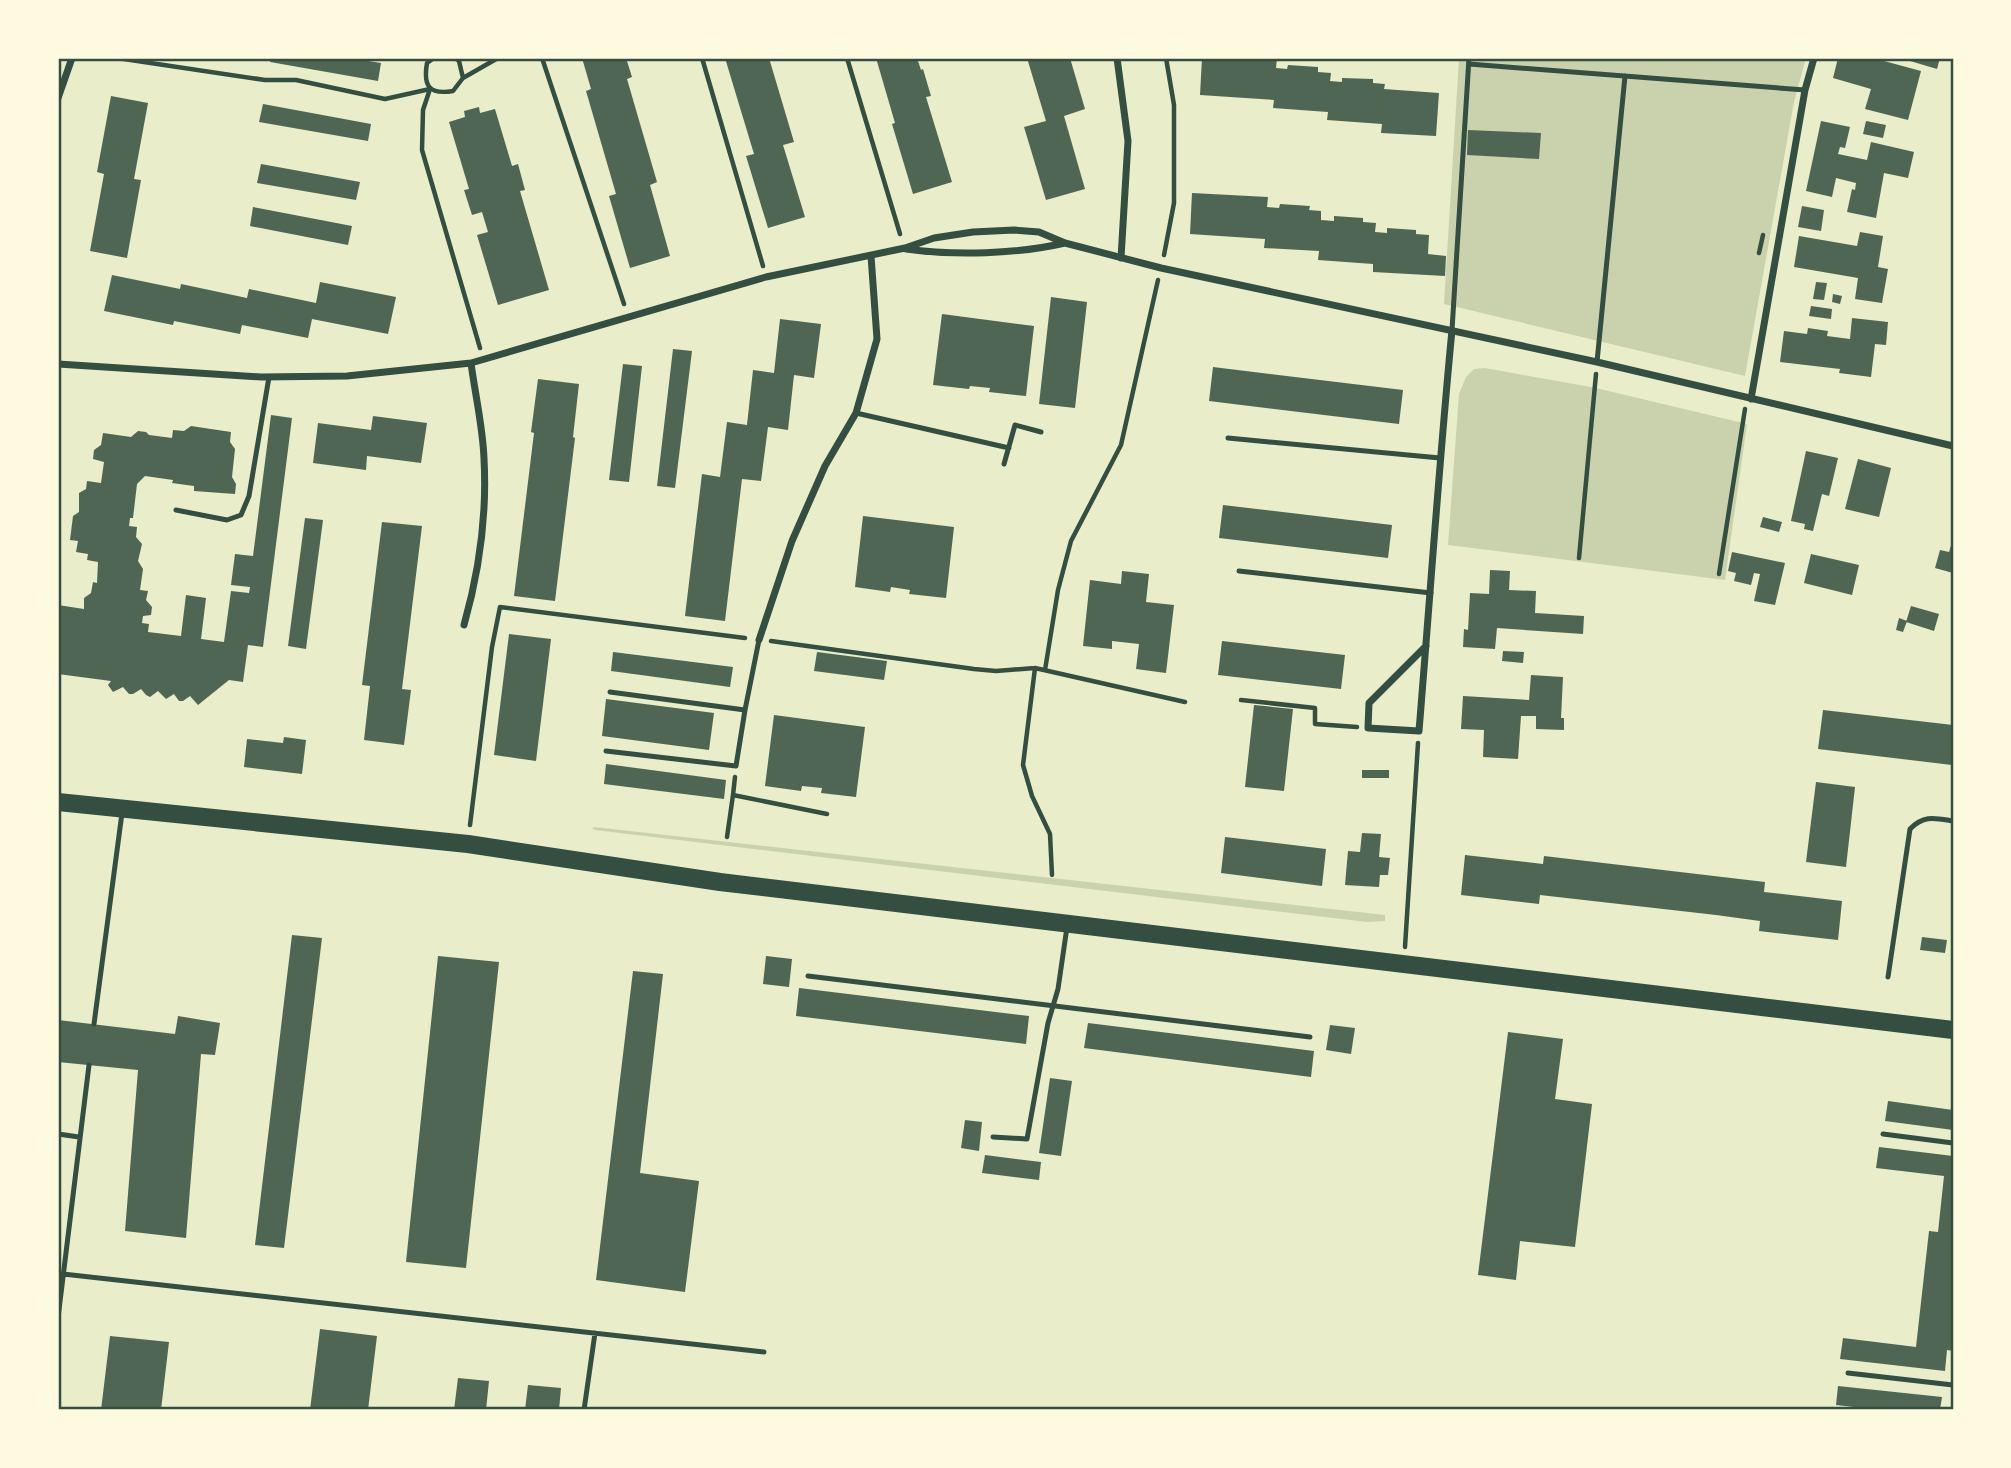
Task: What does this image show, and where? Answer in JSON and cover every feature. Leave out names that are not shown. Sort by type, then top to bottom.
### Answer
[{"type":"main road","points":[[58,802],[468,844],[720,882],[1953,1030]]},
{"type":"street","points":[[58,98],[72,58]]},
{"type":"street","points":[[1117,58],[1128,141],[1121,258]]},
{"type":"street","points":[[1749,399],[1805,90],[1814,58]]},
{"type":"street","points":[[58,364],[269,377],[347,376],[471,363],[766,277],[905,248],[934,238],[1014,230],[1039,232],[1065,243],[1161,268],[1597,362],[1953,446]]},
{"type":"street","points":[[905,248],[938,254],[958,254],[1043,248],[1065,243]]},
{"type":"street","points":[[759,640],[792,541],[825,466],[856,413],[877,340],[870,256]]},
{"type":"street","points":[[1426,646],[1369,703],[1368,728],[1419,732],[1452,330]]},
{"type":"street","points":[[464,625],[477,573],[484,459],[471,363]]},
{"type":"lane","points":[[1452,330],[1469,61],[1805,90]]},
{"type":"lane","points":[[1597,362],[1625,76]]},
{"type":"lane","points":[[176,510],[227,520],[241,515],[249,496],[269,377]]},
{"type":"lane","points":[[856,413],[1009,448]]},
{"type":"lane","points":[[1004,464],[1015,425],[1041,432]]},
{"type":"lane","points":[[1228,438],[1440,458]]},
{"type":"lane","points":[[1239,571],[1432,593]]},
{"type":"lane","points":[[606,751],[736,766],[744,710],[759,640]]},
{"type":"lane","points":[[610,692],[744,710]]},
{"type":"lane","points":[[94,1024],[122,810]]},
{"type":"lane","points":[[1888,977],[1910,829],[1919,820],[1933,818],[1953,821]]},
{"type":"lane","points":[[993,1137],[1027,1139],[1058,989],[1067,924]]},
{"type":"lane","points":[[808,976],[1310,1037]]},
{"type":"lane","points":[[58,1318],[89,1065]]},
{"type":"lane","points":[[1883,1133],[1953,1143]]},
{"type":"lane","points":[[58,1134],[79,1137]]},
{"type":"lane","points":[[63,1274],[764,1352]]},
{"type":"lane","points":[[584,1410],[595,1333]]},
{"type":"lane","points":[[1848,1373],[1953,1385]]},
{"type":"path","points":[[117,58],[265,80],[296,80],[385,99],[430,89],[440,93],[453,91],[463,78],[498,58]]},
{"type":"path","points":[[434,58],[427,63],[424,78],[430,89],[423,110],[422,150],[484,359]]},
{"type":"path","points":[[542,58],[629,318]]},
{"type":"path","points":[[702,58],[766,277]]},
{"type":"path","points":[[847,58],[905,248]]},
{"type":"path","points":[[1045,670],[1058,590],[1071,541],[1121,445],[1174,203],[1174,105],[1167,58]]},
{"type":"path","points":[[457,59],[463,78]]},
{"type":"path","points":[[1579,558],[1597,362]]},
{"type":"path","points":[[1719,574],[1749,399]]},
{"type":"path","points":[[468,844],[492,647],[500,607],[974,669],[996,671],[1035,668],[1185,702]]},
{"type":"path","points":[[1035,668],[1023,765],[1032,796],[1050,834],[1052,875]]},
{"type":"path","points":[[1241,700],[1315,708],[1315,724],[1368,728]]},
{"type":"path","points":[[1404,965],[1419,732]]},
{"type":"path","points":[[727,837],[736,766]]},
{"type":"path","points":[[733,795],[827,814]]},
{"type":"green space","points":[[1459,58],[1806,58],[1794,102],[1745,376],[1444,304]]},
{"type":"green space","points":[[1485,368],[1596,388],[1747,424],[1725,580],[1448,545],[1459,394],[1466,377],[1474,369]]},
{"type":"green space","points":[[594,827],[1385,915],[1385,921],[1367,922],[595,830],[592,829]]},
{"type":"building","points":[[271,58],[350,58],[381,63],[378,81],[270,62]]},
{"type":"building","points":[[582,58],[626,58],[632,77],[627,79],[657,182],[650,185],[670,256],[630,268],[609,196],[616,194],[586,91],[591,89]]},
{"type":"building","points":[[725,58],[769,58],[794,142],[783,145],[805,217],[768,228],[746,156],[754,154]]},
{"type":"building","points":[[876,58],[917,58],[931,96],[926,97],[952,182],[913,194]]},
{"type":"building","points":[[1027,58],[1070,58],[1085,109],[1064,116],[1085,189],[1046,200],[1024,127],[1046,121]]},
{"type":"building","points":[[1202,58],[1277,58],[1276,68],[1287,69],[1288,65],[1318,67],[1318,72],[1331,73],[1330,81],[1342,82],[1342,78],[1373,79],[1373,83],[1385,84],[1384,89],[1439,93],[1436,136],[1381,133],[1382,124],[1327,120],[1328,112],[1273,108],[1274,100],[1200,95]]},
{"type":"building","points":[[1838,58],[1873,58],[1921,71],[1908,120],[1865,109],[1871,89],[1833,78]]},
{"type":"building","points":[[1900,58],[1940,58],[1937,69]]},
{"type":"building","points":[[111,96],[148,103],[134,179],[141,180],[127,258],[90,251],[104,174],[97,172]]},
{"type":"building","points":[[263,104],[371,124],[368,141],[259,122]]},
{"type":"building","points":[[479,107],[480,113],[495,109],[512,166],[518,164],[525,190],[520,191],[549,290],[498,305],[477,235],[488,232],[482,212],[472,215],[464,190],[469,189],[449,122],[465,117],[464,111]]},
{"type":"building","points":[[1821,121],[1850,127],[1845,148],[1840,147],[1838,154],[1867,160],[1871,142],[1914,152],[1908,178],[1884,173],[1876,218],[1847,212],[1856,183],[1836,178],[1832,197],[1806,191]]},
{"type":"building","points":[[1866,121],[1886,125],[1883,138],[1863,134]]},
{"type":"building","points":[[1468,130],[1541,133],[1539,159],[1467,155]]},
{"type":"building","points":[[261,164],[360,182],[356,200],[257,183]]},
{"type":"building","points":[[1192,193],[1268,197],[1267,207],[1279,208],[1280,204],[1310,206],[1309,210],[1321,211],[1321,220],[1334,221],[1334,216],[1363,218],[1363,222],[1376,223],[1375,232],[1387,233],[1387,228],[1416,230],[1416,234],[1429,235],[1428,254],[1446,256],[1445,276],[1373,272],[1373,264],[1318,260],[1319,251],[1264,248],[1265,239],[1190,234]]},
{"type":"building","points":[[1802,206],[1824,210],[1821,231],[1798,227]]},
{"type":"building","points":[[253,207],[352,226],[348,245],[250,226]]},
{"type":"building","points":[[1860,232],[1883,236],[1878,267],[1888,269],[1882,303],[1855,299],[1858,278],[1794,267],[1799,236],[1857,246]]},
{"type":"building","points":[[112,275],[180,289],[181,284],[247,298],[249,289],[316,303],[320,282],[396,297],[388,334],[312,319],[308,338],[242,325],[240,334],[174,321],[173,325],[104,311]]},
{"type":"building","points":[[1816,282],[1827,283],[1824,300],[1813,299]]},
{"type":"building","points":[[1833,294],[1842,296],[1840,304],[1832,302]]},
{"type":"building","points":[[1051,297],[1087,302],[1075,408],[1039,404]]},
{"type":"building","points":[[1811,306],[1832,309],[1831,319],[1809,316]]},
{"type":"building","points":[[942,314],[1034,326],[1026,396],[989,392],[990,388],[970,386],[969,389],[933,385]]},
{"type":"building","points":[[1852,318],[1888,322],[1886,345],[1875,344],[1871,377],[1839,373],[1840,369],[1780,362],[1784,331],[1807,334],[1808,328],[1828,331],[1827,336],[1850,339]]},
{"type":"building","points":[[780,319],[821,324],[814,378],[794,375],[788,430],[768,427],[761,481],[742,479],[725,621],[685,616],[702,474],[720,477],[727,422],[747,425],[753,370],[774,373]]},
{"type":"building","points":[[673,349],[692,351],[675,488],[657,486]]},
{"type":"building","points":[[623,364],[642,366],[629,482],[609,480]]},
{"type":"building","points":[[1213,367],[1403,390],[1399,424],[1209,401]]},
{"type":"building","points":[[538,379],[579,384],[555,601],[514,596]]},
{"type":"building","points":[[271,415],[292,418],[263,647],[248,645],[243,682],[229,680],[198,705],[190,696],[179,701],[174,694],[166,699],[158,691],[150,697],[141,689],[133,694],[129,694],[123,687],[113,692],[108,685],[111,681],[58,674],[58,605],[84,609],[84,598],[91,593],[93,582],[97,583],[98,562],[87,560],[88,554],[76,552],[78,541],[70,540],[73,516],[79,512],[79,493],[86,489],[87,481],[101,483],[104,462],[93,459],[94,450],[101,445],[103,433],[131,437],[138,431],[172,438],[173,430],[184,431],[191,426],[231,432],[230,442],[235,449],[232,477],[236,484],[235,494],[194,491],[194,486],[145,476],[137,484],[133,518],[130,518],[129,526],[137,527],[136,537],[142,544],[138,561],[143,569],[140,590],[148,591],[146,600],[152,607],[151,615],[143,616],[142,623],[149,624],[148,632],[181,636],[186,595],[206,598],[201,639],[224,642],[231,591],[249,593],[250,587],[231,585],[235,554],[253,556]]},
{"type":"building","points":[[373,416],[427,423],[421,463],[367,456],[366,470],[313,463],[318,423],[371,430]]},
{"type":"building","points":[[1806,451],[1838,458],[1829,496],[1822,494],[1813,531],[1804,529],[1805,524],[1791,521]]},
{"type":"building","points":[[1858,459],[1891,468],[1879,517],[1845,509]]},
{"type":"building","points":[[1223,505],[1392,525],[1388,558],[1219,538]]},
{"type":"building","points":[[863,516],[954,527],[946,598],[909,594],[910,590],[891,587],[890,592],[855,587]]},
{"type":"building","points":[[1763,517],[1782,522],[1779,532],[1760,527]]},
{"type":"building","points":[[305,518],[323,520],[306,649],[288,646]]},
{"type":"building","points":[[382,522],[422,526],[402,689],[411,690],[404,745],[364,740],[370,686],[362,685]]},
{"type":"building","points":[[1953,539],[1953,573],[1935,568],[1940,550],[1949,552]]},
{"type":"building","points":[[1732,552],[1785,563],[1775,605],[1754,601],[1760,574],[1754,573],[1751,585],[1734,581],[1736,573],[1728,571]]},
{"type":"building","points":[[1811,554],[1859,565],[1852,595],[1804,583]]},
{"type":"building","points":[[1490,570],[1510,571],[1509,590],[1536,591],[1535,613],[1584,616],[1583,634],[1497,628],[1495,649],[1463,647],[1464,629],[1468,630],[1470,593],[1489,594]]},
{"type":"building","points":[[1122,571],[1149,574],[1146,602],[1174,605],[1166,673],[1136,669],[1139,644],[1112,641],[1112,649],[1083,646],[1090,580],[1121,584]]},
{"type":"building","points":[[1911,606],[1939,614],[1934,631],[1906,622]]},
{"type":"building","points":[[1899,618],[1907,621],[1903,632],[1896,630]]},
{"type":"building","points":[[509,634],[551,639],[536,761],[494,755]]},
{"type":"building","points":[[1222,641],[1345,655],[1341,689],[1218,675]]},
{"type":"building","points":[[1503,651],[1524,652],[1523,663],[1502,661]]},
{"type":"building","points":[[613,652],[733,667],[730,687],[611,671]]},
{"type":"building","points":[[817,652],[887,661],[884,680],[814,671]]},
{"type":"building","points":[[1531,675],[1563,677],[1561,718],[1564,718],[1564,730],[1536,729],[1536,716],[1521,716],[1518,759],[1483,757],[1484,730],[1461,729],[1463,696],[1529,700]]},
{"type":"building","points":[[606,699],[714,713],[709,750],[602,736]]},
{"type":"building","points":[[1254,705],[1293,709],[1284,791],[1245,787]]},
{"type":"building","points":[[1823,710],[1953,725],[1952,765],[1818,749]]},
{"type":"building","points":[[774,715],[865,727],[856,797],[821,793],[822,788],[802,786],[801,791],[765,786]]},
{"type":"building","points":[[284,737],[306,740],[302,774],[244,767],[247,739],[283,743]]},
{"type":"building","points":[[606,764],[726,780],[724,799],[604,784]]},
{"type":"building","points":[[1362,770],[1389,770],[1389,778],[1362,778]]},
{"type":"building","points":[[1816,782],[1855,787],[1846,867],[1806,862]]},
{"type":"building","points":[[1362,833],[1381,834],[1379,857],[1390,858],[1388,875],[1380,875],[1379,887],[1345,885],[1348,851],[1360,852]]},
{"type":"building","points":[[1225,837],[1326,849],[1322,886],[1221,873]]},
{"type":"building","points":[[1465,855],[1543,864],[1544,856],[1765,882],[1764,892],[1842,901],[1838,940],[1759,931],[1760,921],[1716,915],[1540,895],[1539,904],[1461,895]]},
{"type":"building","points":[[292,935],[322,938],[284,1248],[255,1245]]},
{"type":"building","points":[[1922,937],[1947,940],[1945,953],[1920,950]]},
{"type":"building","points":[[438,956],[499,962],[466,1268],[406,1262]]},
{"type":"building","points":[[766,956],[792,959],[789,987],[763,984]]},
{"type":"building","points":[[633,971],[663,974],[640,1173],[699,1181],[685,1292],[596,1280]]},
{"type":"building","points":[[799,988],[1029,1016],[1026,1044],[796,1016]]},
{"type":"building","points":[[178,1016],[220,1023],[215,1055],[201,1054],[186,1238],[125,1231],[138,1070],[58,1062],[58,1020],[175,1034]]},
{"type":"building","points":[[1088,1023],[1314,1051],[1311,1077],[1084,1048]]},
{"type":"building","points":[[1330,1025],[1355,1028],[1351,1054],[1326,1050]]},
{"type":"building","points":[[1508,1032],[1563,1039],[1555,1099],[1592,1104],[1575,1247],[1520,1241],[1516,1280],[1478,1275]]},
{"type":"building","points":[[1050,1078],[1072,1081],[1061,1156],[1039,1153]]},
{"type":"building","points":[[1888,1101],[1953,1110],[1953,1130],[1885,1121]]},
{"type":"building","points":[[965,1120],[982,1122],[979,1151],[961,1148]]},
{"type":"building","points":[[1879,1147],[1953,1156],[1953,1351],[1947,1350],[1945,1371],[1840,1359],[1843,1338],[1916,1347],[1929,1231],[1938,1232],[1944,1176],[1876,1168]]},
{"type":"building","points":[[985,1155],[1041,1162],[1039,1180],[982,1173]]},
{"type":"building","points":[[320,1329],[377,1336],[368,1410],[310,1410]]},
{"type":"building","points":[[110,1336],[169,1342],[161,1410],[101,1410]]},
{"type":"building","points":[[458,1378],[489,1381],[486,1410],[454,1410]]},
{"type":"building","points":[[528,1385],[561,1388],[559,1410],[525,1410]]},
{"type":"building","points":[[1838,1386],[1942,1397],[1940,1410],[1881,1410],[1836,1405]]}]
